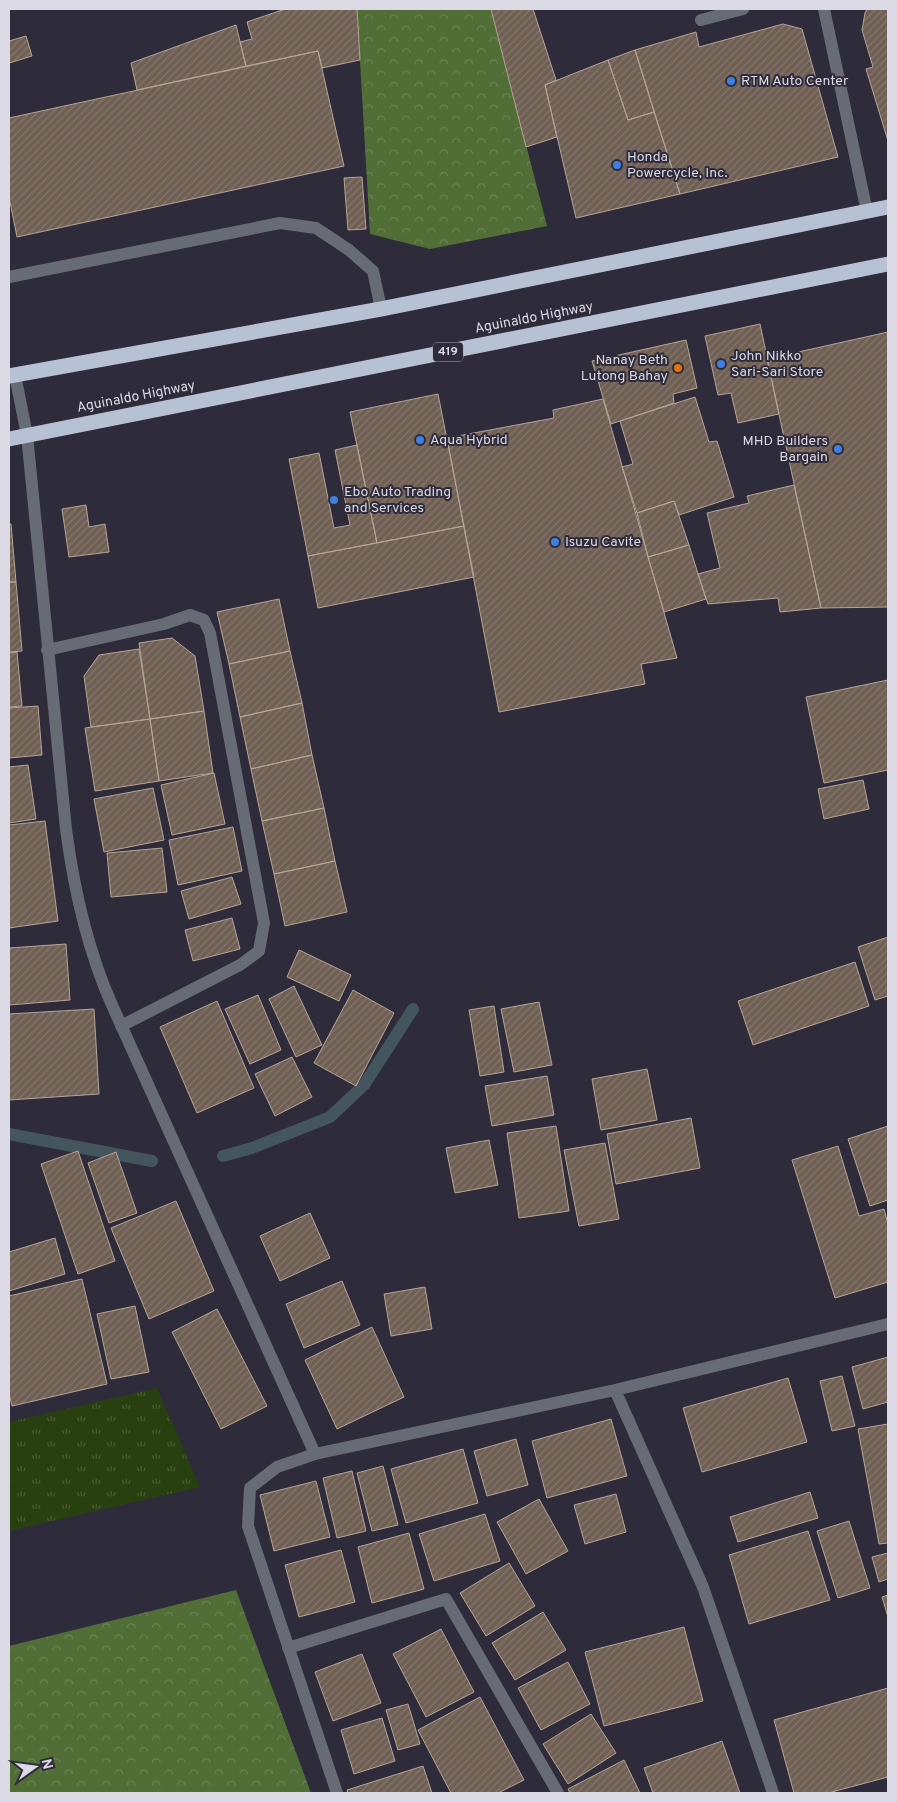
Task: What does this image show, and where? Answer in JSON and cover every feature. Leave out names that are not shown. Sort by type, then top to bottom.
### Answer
[{"type":"highway","points":[[12,375],[381,309],[888,207]]},
{"type":"highway","name":"Aguinaldo Highway","points":[[9,439],[888,264]]},
{"type":"street","points":[[701,20],[743,9]]},
{"type":"street","points":[[824,9],[867,212]]},
{"type":"street","points":[[9,277],[280,222],[316,228],[349,250],[373,271],[381,309]]},
{"type":"street","points":[[12,375],[27,435],[71,872],[81,916],[103,985],[315,1454]]},
{"type":"street","points":[[48,650],[164,624],[190,616],[204,620],[210,633],[264,923],[259,950],[240,965],[121,1026]]},
{"type":"street","points":[[337,1793],[248,1526],[250,1488],[277,1467],[315,1454],[615,1390],[888,1324]]},
{"type":"street","points":[[615,1390],[703,1588],[773,1793]]},
{"type":"street","points":[[288,1648],[446,1599],[558,1793]]},
{"type":"green space","points":[[357,9],[491,9],[547,226],[430,249],[370,234]]},
{"type":"green space","points":[[157,1388],[200,1487],[9,1531],[9,1422]]},
{"type":"green space","points":[[236,1590],[311,1793],[9,1793],[9,1646]]},
{"type":"building","points":[[285,9],[357,9],[360,60],[322,68],[318,51],[246,66],[240,42],[252,39],[247,22]]},
{"type":"building","points":[[491,9],[533,9],[556,80],[545,85],[557,137],[526,147]]},
{"type":"building","points":[[867,9],[888,9],[888,141],[866,69],[873,67],[862,30]]},
{"type":"building","name":"RTM Auto Center","points":[[783,24],[802,29],[838,157],[680,194],[635,50],[696,32],[699,47]]},
{"type":"building","points":[[236,25],[246,66],[137,90],[131,63]]},
{"type":"building","points":[[26,36],[32,56],[9,63],[9,41]]},
{"type":"building","points":[[635,50],[654,112],[628,120],[608,60]]},
{"type":"building","points":[[318,51],[344,166],[17,237],[9,197],[9,118]]},
{"type":"building","name":"Honda Powercycle, Inc.","points":[[608,60],[628,120],[654,112],[680,194],[576,218],[545,85]]},
{"type":"building","points":[[362,177],[366,229],[348,230],[344,178]]},
{"type":"building","points":[[760,324],[779,414],[738,423],[731,393],[718,395],[705,336]]},
{"type":"building","name":"MHD Builders Bargain","points":[[888,332],[888,607],[821,608],[767,359]]},
{"type":"building","points":[[686,340],[697,388],[673,394],[674,403],[611,424],[592,361]]},
{"type":"building","points":[[438,394],[464,526],[377,543],[350,412]]},
{"type":"building","points":[[695,397],[709,442],[717,441],[734,497],[679,515],[674,501],[637,513],[622,467],[633,464],[620,421]]},
{"type":"building","name":"Isuzu Cavite","points":[[603,399],[677,658],[641,664],[645,684],[499,712],[447,438],[554,418],[553,410]]},
{"type":"building","points":[[357,445],[377,543],[308,556],[289,459],[319,453],[334,528],[350,525],[335,450]]},
{"type":"building","points":[[794,485],[821,608],[780,612],[778,598],[708,604],[698,574],[720,568],[707,513],[749,503],[747,496]]},
{"type":"building","points":[[674,501],[689,545],[648,557],[637,513]]},
{"type":"building","points":[[86,505],[89,527],[105,524],[109,552],[69,557],[62,509]]},
{"type":"building","points":[[9,524],[11,524],[16,582],[9,582]]},
{"type":"building","points":[[464,526],[474,577],[318,608],[308,556]]},
{"type":"building","points":[[689,545],[706,599],[664,612],[648,557]]},
{"type":"building","points":[[9,582],[16,582],[22,651],[9,652]]},
{"type":"building","points":[[279,599],[290,651],[229,664],[217,612]]},
{"type":"building","points":[[172,638],[195,656],[204,711],[150,719],[139,643]]},
{"type":"building","points":[[139,649],[150,719],[91,727],[84,676],[99,655]]},
{"type":"building","points":[[290,651],[302,703],[240,717],[229,664]]},
{"type":"building","points":[[17,652],[22,706],[9,707],[9,653]]},
{"type":"building","points":[[888,680],[888,770],[824,783],[806,697]]},
{"type":"building","points":[[302,703],[312,755],[251,769],[240,717]]},
{"type":"building","points":[[38,706],[42,755],[9,758],[9,708]]},
{"type":"building","points":[[204,711],[213,773],[159,781],[150,719]]},
{"type":"building","points":[[150,719],[159,781],[95,791],[85,728]]},
{"type":"building","points":[[312,755],[324,808],[262,821],[251,769]]},
{"type":"building","points":[[28,765],[36,819],[9,823],[9,767]]},
{"type":"building","points":[[214,773],[225,824],[172,835],[161,785]]},
{"type":"building","points":[[863,780],[869,809],[824,819],[818,789]]},
{"type":"building","points":[[153,788],[164,840],[104,852],[94,799]]},
{"type":"building","points":[[324,808],[335,861],[274,874],[262,821]]},
{"type":"building","points":[[45,821],[58,921],[9,928],[9,825]]},
{"type":"building","points":[[233,827],[242,871],[178,885],[169,840]]},
{"type":"building","points":[[162,848],[167,892],[111,897],[107,853]]},
{"type":"building","points":[[335,861],[347,912],[285,926],[274,874]]},
{"type":"building","points":[[232,877],[241,904],[189,919],[181,891]]},
{"type":"building","points":[[232,918],[240,949],[193,961],[185,930]]},
{"type":"building","points":[[888,937],[888,996],[875,1000],[858,947]]},
{"type":"building","points":[[66,944],[70,1000],[9,1005],[9,948]]},
{"type":"building","points":[[299,950],[351,975],[339,1001],[287,977]]},
{"type":"building","points":[[855,962],[869,1006],[753,1045],[738,1001]]},
{"type":"building","points":[[294,986],[322,1045],[296,1057],[269,999]]},
{"type":"building","points":[[353,990],[394,1013],[356,1086],[314,1063]]},
{"type":"building","points":[[258,995],[281,1050],[250,1064],[225,1009]]},
{"type":"building","points":[[217,1001],[254,1088],[197,1113],[160,1027]]},
{"type":"building","points":[[539,1002],[552,1065],[514,1072],[501,1009]]},
{"type":"building","points":[[494,1006],[504,1072],[480,1076],[469,1010]]},
{"type":"building","points":[[94,1009],[99,1094],[9,1100],[9,1014]]},
{"type":"building","points":[[292,1057],[312,1097],[275,1116],[255,1074]]},
{"type":"building","points":[[647,1069],[657,1120],[601,1130],[592,1079]]},
{"type":"building","points":[[547,1076],[554,1115],[492,1126],[485,1086]]},
{"type":"building","points":[[691,1118],[700,1168],[616,1184],[607,1134]]},
{"type":"building","points":[[556,1126],[569,1211],[519,1218],[507,1133]]},
{"type":"building","points":[[888,1126],[888,1200],[870,1206],[848,1139]]},
{"type":"building","points":[[489,1140],[498,1185],[455,1193],[446,1148]]},
{"type":"building","points":[[605,1143],[619,1219],[579,1226],[564,1150]]},
{"type":"building","points":[[838,1146],[859,1216],[884,1209],[888,1224],[888,1282],[835,1298],[792,1160]]},
{"type":"building","points":[[78,1151],[115,1261],[78,1274],[41,1164]]},
{"type":"building","points":[[116,1152],[137,1213],[109,1223],[88,1163]]},
{"type":"building","points":[[176,1201],[214,1291],[149,1319],[111,1228]]},
{"type":"building","points":[[310,1213],[330,1258],[280,1281],[260,1236]]},
{"type":"building","points":[[55,1238],[65,1274],[9,1291],[9,1252]]},
{"type":"building","points":[[82,1279],[107,1384],[12,1406],[9,1394],[9,1296]]},
{"type":"building","points":[[342,1281],[360,1325],[304,1348],[286,1304]]},
{"type":"building","points":[[425,1287],[432,1329],[391,1336],[384,1294]]},
{"type":"building","points":[[135,1306],[149,1372],[111,1379],[97,1314]]},
{"type":"building","points":[[217,1309],[267,1406],[221,1429],[172,1332]]},
{"type":"building","points":[[372,1327],[404,1397],[337,1429],[305,1360]]},
{"type":"building","points":[[888,1357],[888,1402],[863,1409],[852,1367]]},
{"type":"building","points":[[842,1376],[855,1426],[832,1431],[820,1381]]},
{"type":"building","points":[[788,1378],[807,1442],[702,1472],[683,1408]]},
{"type":"building","points":[[611,1419],[627,1476],[547,1498],[532,1441]]},
{"type":"building","points":[[888,1424],[888,1543],[879,1544],[858,1429]]},
{"type":"building","points":[[516,1439],[528,1485],[487,1496],[474,1451]]},
{"type":"building","points":[[463,1449],[478,1503],[406,1523],[391,1469]]},
{"type":"building","points":[[383,1466],[398,1525],[372,1531],[357,1473]]},
{"type":"building","points":[[352,1471],[366,1531],[337,1538],[323,1478]]},
{"type":"building","points":[[316,1481],[330,1537],[274,1551],[260,1495]]},
{"type":"building","points":[[810,1492],[818,1518],[738,1542],[730,1517]]},
{"type":"building","points":[[616,1494],[626,1532],[585,1544],[574,1505]]},
{"type":"building","points":[[539,1499],[568,1551],[526,1574],[497,1522]]},
{"type":"building","points":[[485,1514],[500,1561],[434,1581],[419,1534]]},
{"type":"building","points":[[849,1521],[870,1588],[838,1598],[817,1531]]},
{"type":"building","points":[[808,1531],[830,1600],[749,1624],[729,1555]]},
{"type":"building","points":[[409,1533],[424,1589],[372,1603],[358,1547]]},
{"type":"building","points":[[341,1550],[355,1602],[299,1617],[285,1565]]},
{"type":"building","points":[[888,1553],[888,1579],[879,1582],[872,1557]]},
{"type":"building","points":[[509,1563],[535,1606],[486,1636],[460,1593]]},
{"type":"building","points":[[888,1595],[888,1617],[882,1597]]},
{"type":"building","points":[[543,1612],[566,1650],[515,1680],[492,1643]]},
{"type":"building","points":[[684,1627],[703,1701],[604,1726],[585,1652]]},
{"type":"building","points":[[441,1629],[474,1692],[426,1717],[393,1654]]},
{"type":"building","points":[[362,1654],[381,1703],[333,1721],[315,1672]]},
{"type":"building","points":[[568,1662],[590,1704],[541,1730],[518,1688]]},
{"type":"building","points":[[888,1688],[888,1777],[828,1793],[794,1793],[774,1720]]},
{"type":"building","points":[[480,1697],[524,1780],[498,1793],[451,1793],[418,1730]]},
{"type":"building","points":[[408,1704],[420,1744],[398,1750],[386,1710]]},
{"type":"building","points":[[591,1714],[616,1753],[568,1784],[543,1744]]},
{"type":"building","points":[[382,1718],[395,1761],[354,1774],[341,1730]]},
{"type":"building","points":[[722,1741],[740,1793],[653,1793],[644,1768]]},
{"type":"building","points":[[624,1760],[640,1793],[570,1793],[568,1789]]},
{"type":"building","points":[[423,1766],[432,1793],[348,1793],[347,1790]]},
{"type":"waterway","points":[[223,1156],[252,1148],[330,1117],[364,1085],[413,1009]]},
{"type":"waterway","points":[[9,1134],[152,1161]]},
{"type":"place","name":"RTM Auto Center","points":[[731,81]]},
{"type":"place","name":"Honda Powercycle, Inc.","points":[[617,165]]},
{"type":"place","name":"John Nikko Sari-Sari Store","points":[[721,364]]},
{"type":"place","name":"Nanay Beth Lutong Bahay","points":[[678,368]]},
{"type":"place","name":"Aqua Hybrid","points":[[420,440]]},
{"type":"place","name":"MHD Builders Bargain","points":[[838,449]]},
{"type":"place","name":"Ebo Auto Trading and Services","points":[[334,500]]},
{"type":"place","name":"Isuzu Cavite","points":[[555,542]]}]
